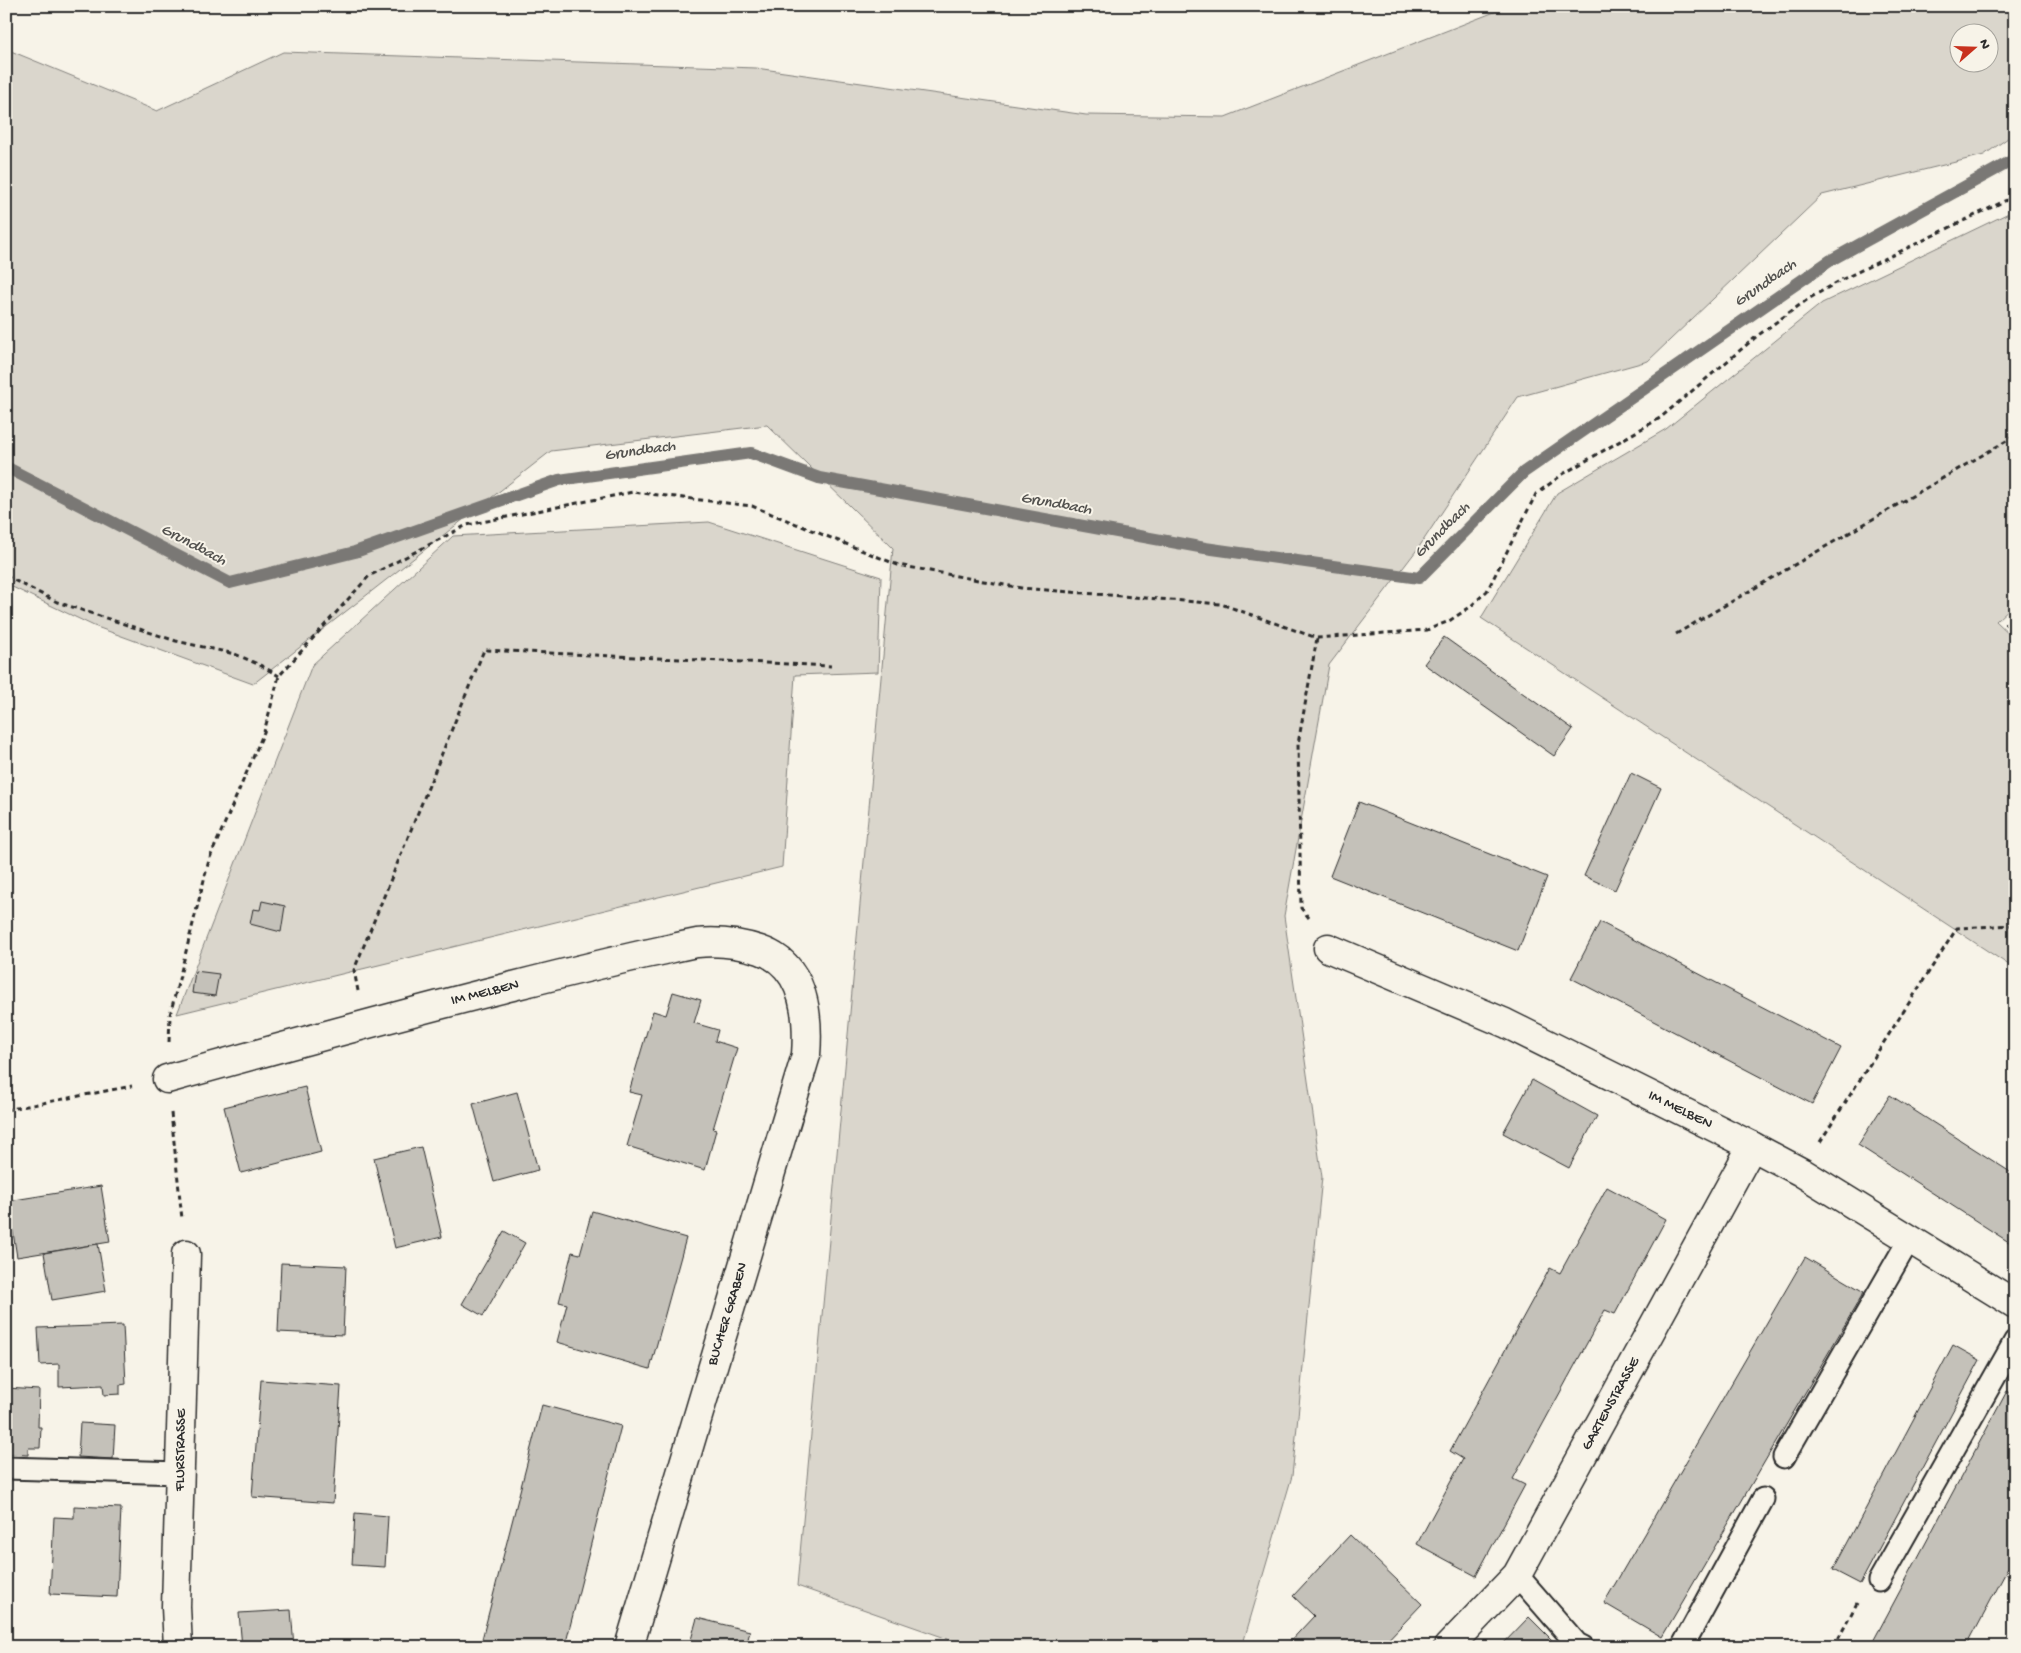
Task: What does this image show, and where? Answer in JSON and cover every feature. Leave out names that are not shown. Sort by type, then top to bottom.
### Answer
[{"type":"street","name":"IM MELBEN","points":[[167,1079],[365,1024],[593,966],[698,943],[731,944],[762,951],[781,962],[797,980]]},
{"type":"street","name":"IM MELBEN","points":[[1328,948],[1506,1023],[1752,1146],[1801,1172],[2015,1304]]},
{"type":"street","name":"BUCHER GRABEN","points":[[629,1647],[806,1055],[808,1033],[806,1010],[797,980]]},
{"type":"street","name":"GARTENSTRASSE","points":[[1448,1647],[1517,1575],[1752,1146]]},
{"type":"street","name":"FLURSTRASSE","points":[[178,1647],[176,1608],[186,1254]]},
{"type":"lane","points":[[1784,1457],[1910,1238]]},
{"type":"lane","points":[[1879,1581],[2015,1342]]},
{"type":"lane","points":[[6,1468],[181,1473]]},
{"type":"lane","points":[[1682,1647],[1763,1500]]},
{"type":"lane","points":[[1517,1575],[1578,1644],[1583,1647]]},
{"type":"path","points":[[186,1254],[167,1079],[170,1015],[210,860],[264,732],[279,676],[369,576],[467,525],[632,492],[752,506],[898,565],[1021,588],[1221,604],[1317,638],[1427,630],[1449,621],[1470,607],[1487,591],[1536,494],[1563,474],[1660,418],[1757,336],[1808,299],[1843,279],[2015,196]]},
{"type":"path","points":[[1676,634],[2015,436]]},
{"type":"path","points":[[6,576],[58,602],[176,641],[235,654],[260,664],[279,676]]},
{"type":"path","points":[[1317,638],[1298,744],[1302,908],[1328,948]]},
{"type":"path","points":[[365,1024],[354,970],[484,650],[831,666]]},
{"type":"path","points":[[1801,1172],[1957,928],[2015,924]]},
{"type":"path","points":[[6,1110],[167,1079]]},
{"type":"path","points":[[1834,1647],[1860,1596],[1879,1581]]},
{"type":"shaded area","points":[[1510,6],[2015,6],[2015,133],[1984,155],[1822,195],[1648,361],[1518,397],[1419,547],[1329,665],[1284,916],[1322,1177],[1292,1476],[1242,1647],[971,1647],[797,1586],[893,548],[767,425],[551,451],[253,684],[94,626],[6,584],[6,49],[157,111],[283,52],[756,68],[1086,115],[1225,117]]},
{"type":"shaded area","points":[[2015,210],[2015,603],[1996,621],[2015,639],[2015,969],[1481,618],[1557,493],[1666,429],[1822,303]]},
{"type":"shaded area","points":[[709,522],[881,577],[878,672],[795,675],[782,867],[177,1014],[312,665],[453,536]]},
{"type":"building","points":[[2015,614],[2015,634],[2004,624]]},
{"type":"building","points":[[1444,637],[1573,729],[1554,756],[1424,664]]},
{"type":"building","points":[[1631,773],[1661,788],[1615,890],[1584,876]]},
{"type":"building","points":[[1359,802],[1547,877],[1518,951],[1330,876]]},
{"type":"building","points":[[262,901],[285,906],[281,932],[250,924],[253,909],[260,910]]},
{"type":"building","points":[[1600,922],[1841,1048],[1812,1104],[1571,978]]},
{"type":"building","points":[[195,971],[219,974],[215,996],[192,993]]},
{"type":"building","points":[[673,992],[701,1000],[694,1023],[718,1030],[715,1041],[737,1048],[713,1129],[716,1130],[705,1170],[627,1146],[642,1095],[629,1092],[653,1011],[666,1015]]},
{"type":"building","points":[[1532,1080],[1597,1116],[1569,1168],[1503,1133]]},
{"type":"building","points":[[305,1087],[321,1152],[241,1173],[224,1107]]},
{"type":"building","points":[[517,1092],[538,1170],[494,1182],[473,1104]]},
{"type":"building","points":[[1890,1095],[2015,1175],[2015,1246],[1858,1145]]},
{"type":"building","points":[[421,1147],[442,1237],[395,1248],[374,1158]]},
{"type":"building","points":[[101,1186],[110,1242],[17,1257],[8,1201]]},
{"type":"building","points":[[1607,1187],[1666,1219],[1615,1314],[1605,1310],[1513,1479],[1525,1485],[1476,1576],[1417,1544],[1463,1459],[1450,1451],[1550,1268],[1560,1273]]},
{"type":"building","points":[[592,1211],[686,1238],[650,1369],[557,1342],[567,1304],[559,1302],[572,1252],[580,1254]]},
{"type":"building","points":[[504,1231],[525,1243],[483,1316],[462,1304]]},
{"type":"building","points":[[98,1244],[106,1291],[52,1300],[44,1253]]},
{"type":"building","points":[[1805,1257],[1864,1292],[1662,1637],[1604,1603]]},
{"type":"building","points":[[281,1263],[346,1266],[343,1335],[278,1332]]},
{"type":"building","points":[[6,1296],[11,1297],[8,1333],[6,1333]]},
{"type":"building","points":[[123,1325],[126,1384],[120,1385],[120,1394],[104,1395],[103,1385],[59,1387],[59,1364],[40,1365],[38,1328]]},
{"type":"building","points":[[1953,1345],[1980,1360],[1860,1584],[1833,1570]]},
{"type":"building","points":[[261,1380],[341,1386],[333,1503],[252,1497]]},
{"type":"building","points":[[6,1388],[39,1390],[38,1427],[41,1427],[40,1448],[28,1448],[28,1455],[6,1454]]},
{"type":"building","points":[[2007,1391],[2015,1395],[2015,1555],[1966,1647],[1870,1647]]},
{"type":"building","points":[[542,1405],[621,1426],[565,1646],[480,1647]]},
{"type":"building","points":[[80,1423],[115,1425],[113,1459],[78,1457]]},
{"type":"building","points":[[74,1506],[121,1508],[117,1597],[50,1594],[54,1517],[74,1518]]},
{"type":"building","points":[[355,1513],[388,1516],[385,1567],[352,1565]]},
{"type":"building","points":[[1350,1535],[1422,1604],[1381,1647],[1285,1647],[1314,1616],[1293,1596]]},
{"type":"building","points":[[291,1610],[294,1647],[242,1647],[239,1613]]},
{"type":"building","points":[[1529,1617],[1559,1647],[1500,1647]]},
{"type":"building","points":[[697,1618],[750,1631],[746,1647],[689,1647]]},
{"type":"waterway","name":"Grundbach","points":[[6,467],[230,583],[355,552],[559,480],[751,453],[819,478],[1205,548],[1419,578],[1524,472],[1831,260],[2015,159]]}]
